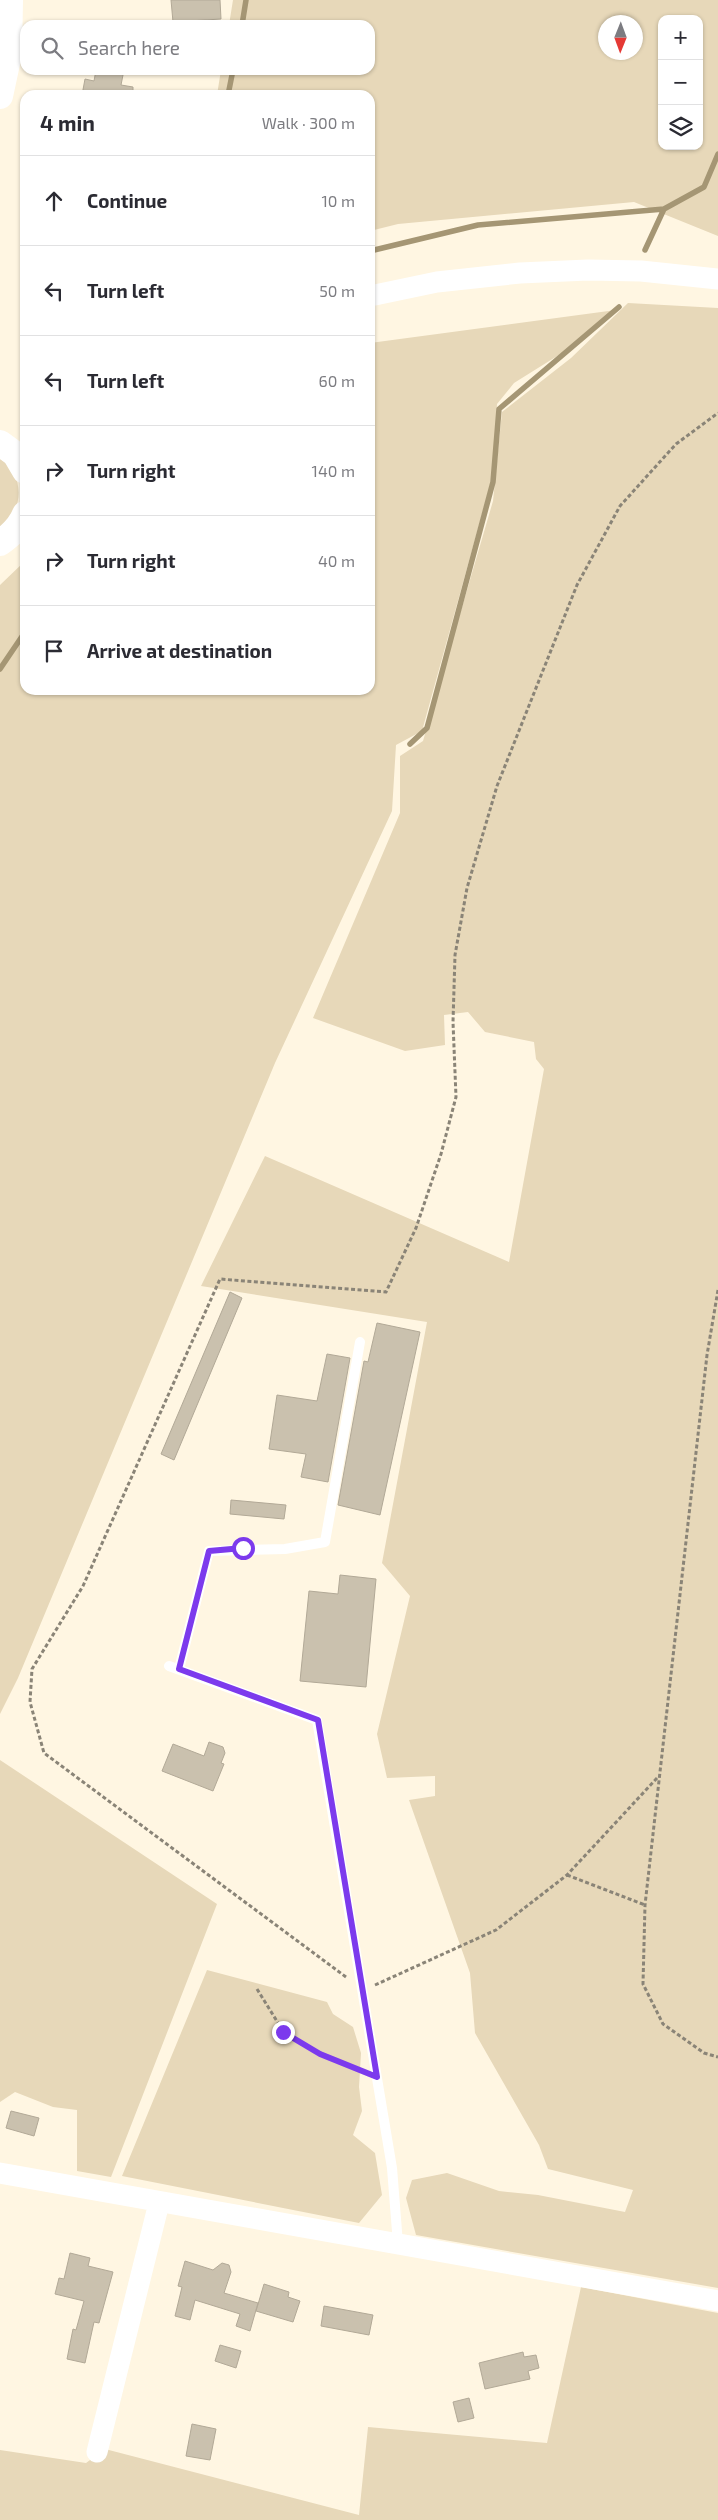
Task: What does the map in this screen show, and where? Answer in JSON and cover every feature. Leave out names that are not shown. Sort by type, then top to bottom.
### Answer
[{"type":"street","points":[[0,96],[9,54],[10,0]]},
{"type":"street","points":[[375,295],[437,282],[559,271],[641,271],[718,280]]},
{"type":"street","points":[[0,443],[15,454],[20,462]]},
{"type":"street","points":[[0,542],[11,536],[20,522]]},
{"type":"street","points":[[0,2173],[718,2302]]},
{"type":"street","points":[[97,2452],[159,2203]]},
{"type":"lane","points":[[360,1342],[325,1542],[285,1549],[209,1551],[174,1668],[318,1720],[392,2168],[398,2244]]},
{"type":"path","points":[[718,1290],[707,1354],[645,1905],[643,1984],[663,2024],[704,2053],[718,2057]]},
{"type":"path","points":[[567,1875],[645,1905]]},
{"type":"path","points":[[257,1989],[283,2032],[320,2054],[377,2077]]},
{"type":"shaded area","points":[[233,0],[718,0],[718,236],[634,202],[398,224],[375,230],[375,90],[218,90],[220,75],[375,75],[375,20],[230,20]]},
{"type":"shaded area","points":[[628,303],[718,308],[718,2288],[416,2235],[406,2198],[412,2180],[447,2173],[499,2191],[538,2195],[625,2212],[633,2190],[548,2169],[539,2145],[475,2033],[470,1973],[409,1800],[435,1796],[435,1776],[387,1778],[377,1734],[410,1596],[382,1563],[427,1322],[201,1286],[265,1156],[509,1262],[544,1069],[536,1059],[534,1042],[485,1032],[468,1012],[444,1015],[445,1045],[405,1051],[313,1018],[400,813],[400,756],[423,741],[493,501],[502,412],[571,358]]},
{"type":"shaded area","points":[[616,310],[570,348],[514,383],[497,404],[493,474],[422,731],[396,745],[392,811],[275,1063],[18,1678],[0,1714],[0,585],[20,566],[20,695],[375,695],[375,342]]},
{"type":"shaded area","points":[[0,459],[6,463],[15,475],[19,490],[14,513],[0,528]]},
{"type":"shaded area","points":[[0,1760],[217,1904],[111,2177],[77,2171],[77,2110],[53,2107],[15,2092],[0,2102]]},
{"type":"shaded area","points":[[207,1970],[327,2002],[333,2014],[353,2027],[361,2053],[359,2087],[362,2111],[353,2135],[375,2153],[382,2195],[359,2223],[122,2176]]},
{"type":"shaded area","points":[[581,2287],[718,2313],[718,2520],[0,2520],[0,2450],[86,2463],[105,2449],[359,2515],[368,2427],[547,2443]]},
{"type":"building","points":[[171,0],[220,0],[221,19],[173,20]]},
{"type":"building","points":[[95,75],[123,75],[121,85],[133,87],[133,90],[83,90],[85,79],[94,81]]},
{"type":"building","points":[[230,1292],[242,1298],[174,1460],[161,1454]]},
{"type":"building","points":[[377,1323],[420,1332],[380,1515],[338,1505],[364,1361],[368,1362]]},
{"type":"building","points":[[327,1354],[350,1358],[328,1482],[301,1477],[306,1454],[269,1449],[277,1395],[317,1401]]},
{"type":"building","points":[[231,1500],[286,1505],[284,1519],[230,1514]]},
{"type":"building","points":[[340,1575],[376,1579],[366,1687],[300,1681],[309,1591],[338,1594]]},
{"type":"building","points":[[209,1742],[223,1747],[225,1753],[221,1763],[224,1764],[213,1791],[162,1771],[173,1744],[204,1756]]},
{"type":"building","points":[[11,2111],[39,2118],[34,2136],[6,2128]]},
{"type":"building","points":[[70,2253],[90,2258],[88,2266],[113,2272],[99,2323],[94,2322],[85,2363],[67,2359],[73,2329],[76,2330],[84,2301],[55,2294],[59,2278],[64,2279]]},
{"type":"building","points":[[185,2261],[213,2270],[222,2263],[229,2265],[231,2272],[224,2293],[258,2303],[250,2331],[236,2326],[240,2314],[195,2300],[190,2320],[175,2316],[182,2287],[178,2286]]},
{"type":"building","points":[[264,2284],[289,2292],[288,2297],[300,2301],[293,2322],[256,2311]]},
{"type":"building","points":[[324,2306],[373,2315],[369,2335],[321,2326]]},
{"type":"building","points":[[220,2345],[241,2351],[236,2368],[215,2361]]},
{"type":"building","points":[[523,2352],[524,2357],[536,2355],[539,2368],[528,2371],[530,2379],[485,2389],[479,2363]]},
{"type":"building","points":[[469,2398],[474,2418],[458,2422],[453,2402]]},
{"type":"building","points":[[192,2424],[216,2429],[210,2460],[186,2456]]},
{"type":"waterway","points":[[243,20],[246,0]]},
{"type":"waterway","points":[[229,90],[232,75]]},
{"type":"waterway","points":[[645,250],[664,209],[704,187],[718,154]]},
{"type":"waterway","points":[[375,250],[478,225],[664,209]]},
{"type":"waterway","points":[[410,744],[427,728],[493,482],[499,409],[619,307]]},
{"type":"waterway","points":[[0,669],[20,639]]},
{"type":"route","points":[[243,1548],[209,1551],[179,1669],[318,1720],[377,2077],[320,2054],[283,2032]]}]
